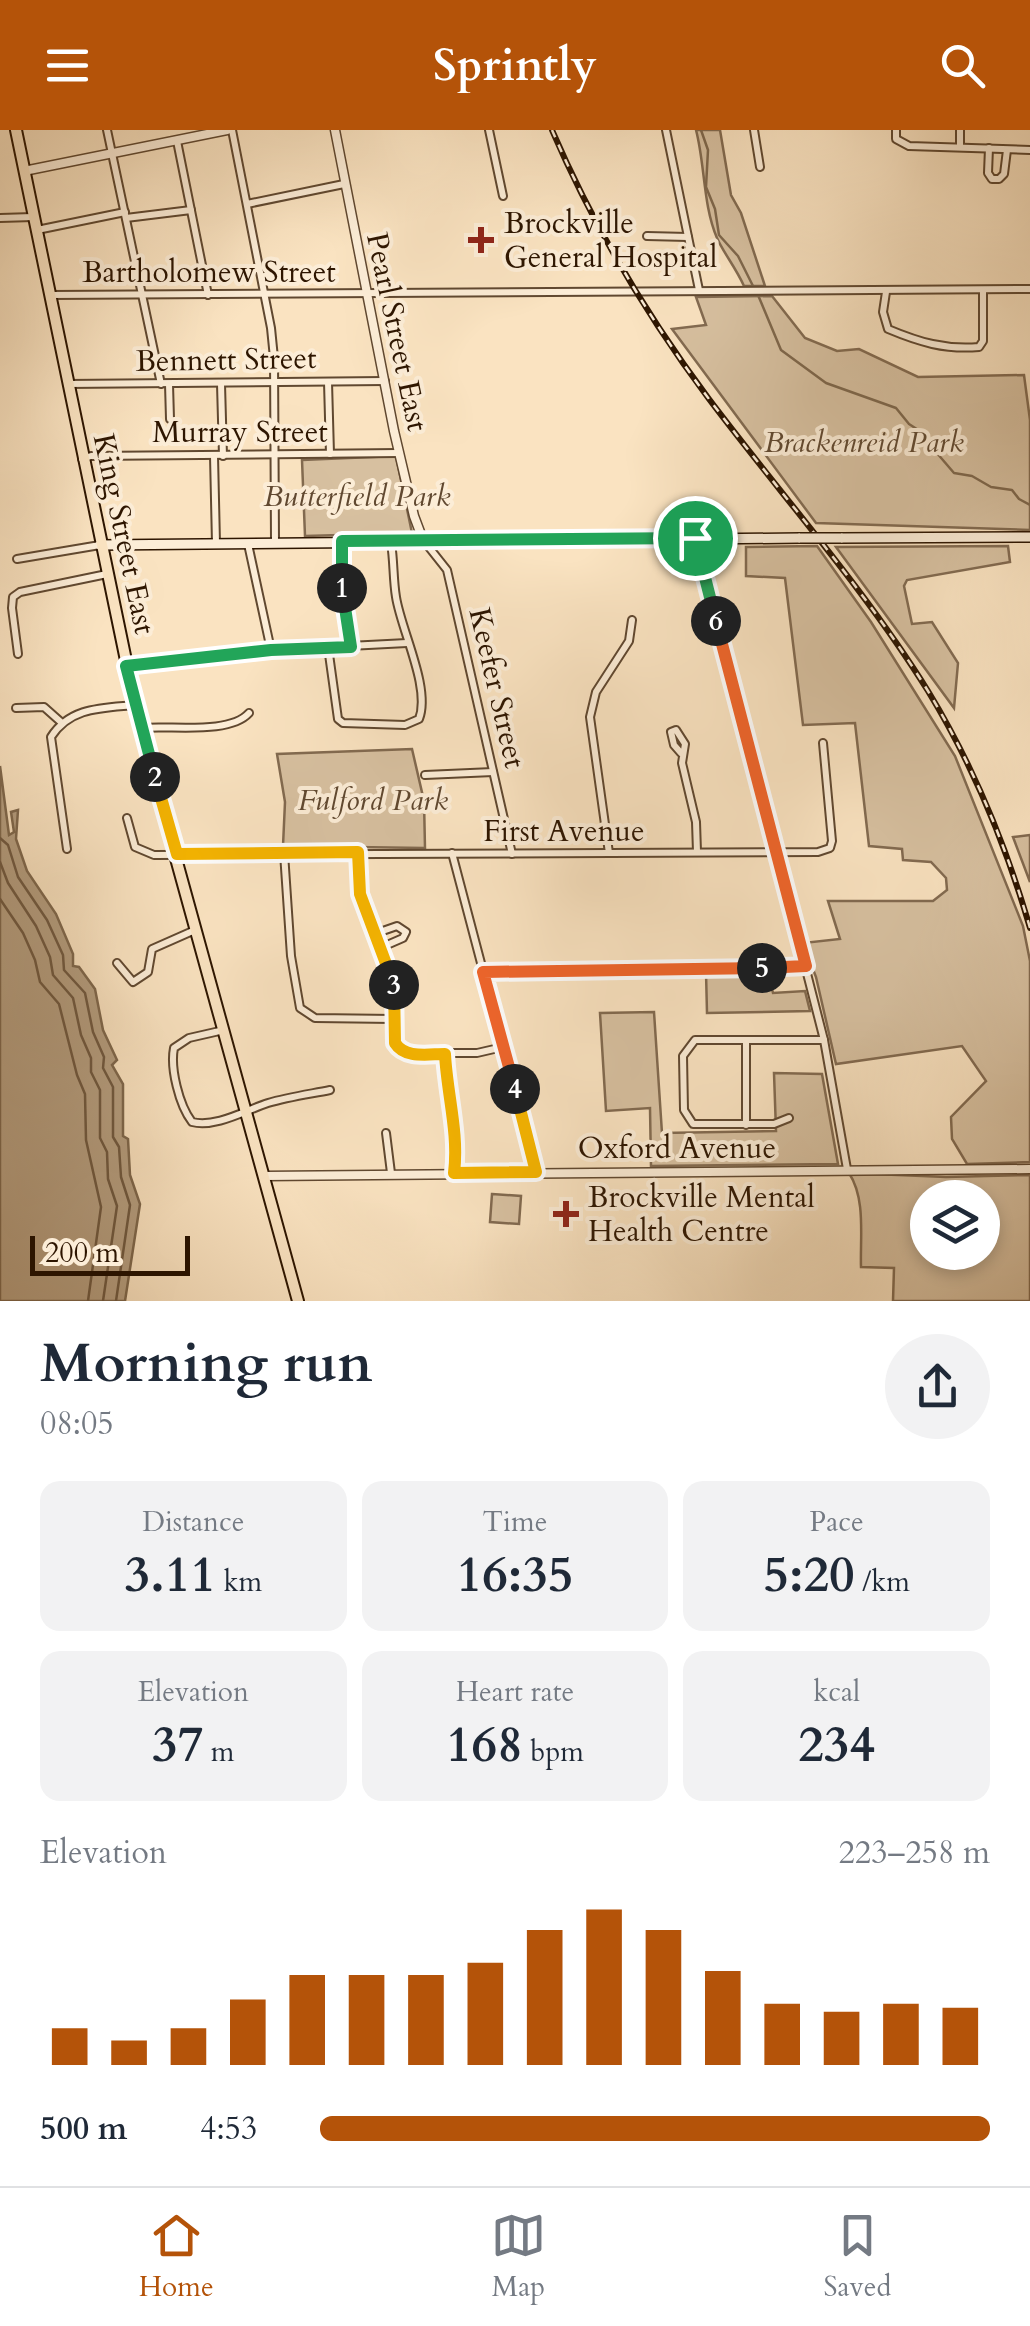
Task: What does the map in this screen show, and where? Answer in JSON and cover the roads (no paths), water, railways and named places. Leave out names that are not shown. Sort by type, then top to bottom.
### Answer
[{"type":"main road","name":"King Street East","points":[[16,130],[134,705],[298,1301]]},
{"type":"main road","points":[[100,544],[1030,537]]},
{"type":"street","points":[[107,130],[170,419]]},
{"type":"street","points":[[24,170],[230,130],[271,328],[276,542]]},
{"type":"street","name":"Pearl Street East","points":[[334,130],[399,453],[423,540]]},
{"type":"street","points":[[489,130],[503,196]]},
{"type":"street","points":[[666,130],[699,290]]},
{"type":"street","points":[[754,130],[760,166]]},
{"type":"street","points":[[896,130],[896,138],[909,146],[1030,150]]},
{"type":"street","points":[[960,130],[960,147]]},
{"type":"street","points":[[177,141],[208,295]]},
{"type":"street","points":[[989,148],[988,174],[992,180],[1004,174],[1007,150]]},
{"type":"street","points":[[248,204],[344,184]]},
{"type":"street","points":[[36,230],[125,215],[191,210]]},
{"type":"street","points":[[0,218],[33,217]]},
{"type":"street","points":[[648,236],[688,237]]},
{"type":"street","name":"Bartholomew Street","points":[[48,295],[1030,289]]},
{"type":"street","points":[[886,292],[883,312],[888,329],[927,345],[961,348],[978,346],[983,341],[982,290]]},
{"type":"street","name":"Bennett Street","points":[[67,384],[385,380]]},
{"type":"street","points":[[328,382],[330,454]]},
{"type":"street","points":[[216,543],[221,384]]},
{"type":"street","name":"Murray Street","points":[[82,459],[399,453]]},
{"type":"street","points":[[695,538],[824,1040],[847,1169]]},
{"type":"street","name":"Keefer Street","points":[[423,540],[447,570],[512,854]]},
{"type":"street","points":[[342,541],[342,582],[351,647]]},
{"type":"street","points":[[328,648],[338,719],[350,725],[413,724],[422,712],[420,690],[395,594],[391,541]]},
{"type":"street","points":[[248,543],[271,650]]},
{"type":"street","points":[[17,558],[100,544]]},
{"type":"street","points":[[18,654],[13,598],[20,592],[107,574]]},
{"type":"street","points":[[609,853],[590,716],[596,692],[629,641],[632,620]]},
{"type":"street","points":[[126,666],[271,650],[408,643]]},
{"type":"street","points":[[67,849],[51,737],[62,723],[81,710],[134,705]]},
{"type":"street","points":[[16,708],[44,707],[62,723]]},
{"type":"street","points":[[140,728],[223,726],[241,722],[249,713]]},
{"type":"street","name":"First Avenue","points":[[128,818],[135,846],[154,855],[818,852],[830,848],[823,744]]},
{"type":"street","points":[[681,753],[696,822],[697,852]]},
{"type":"street","points":[[425,775],[492,772]]},
{"type":"street","points":[[284,852],[291,956],[300,1008],[315,1018],[394,1020]]},
{"type":"street","points":[[358,852],[360,894],[393,979],[395,1043],[400,1050],[407,1054],[477,1054],[503,1047]]},
{"type":"street","points":[[452,853],[536,1172]]},
{"type":"street","points":[[374,934],[398,926],[406,932],[402,938],[380,948]]},
{"type":"street","points":[[117,963],[133,982],[148,972],[152,950],[198,929]]},
{"type":"street","points":[[483,972],[806,966]]},
{"type":"street","points":[[225,1029],[189,1038],[174,1048],[172,1056],[187,1115],[200,1124],[271,1102],[330,1090]]},
{"type":"street","points":[[789,1118],[774,1124],[693,1124],[687,1118],[683,1056],[695,1040],[824,1040]]},
{"type":"street","points":[[746,1040],[746,1125]]},
{"type":"street","points":[[445,1054],[446,1091],[454,1116],[454,1173]]},
{"type":"street","points":[[386,1132],[391,1173]]},
{"type":"street","name":"Oxford Avenue","points":[[265,1176],[1030,1169]]},
{"type":"water","points":[[0,766],[9,835],[14,832],[11,812],[18,810],[16,839],[27,871],[56,914],[73,954],[73,966],[79,967],[95,989],[103,1030],[117,1060],[112,1065],[123,1084],[123,1136],[128,1139],[130,1175],[140,1204],[125,1301],[0,1301]]},
{"type":"waterway","points":[[701,130],[708,150],[706,187],[719,235],[738,256],[754,288]]},
{"type":"waterway","points":[[758,295],[781,350],[826,383],[896,408],[909,424],[926,435],[954,473],[972,476],[991,487],[1012,490],[1030,505]]},
{"type":"railway","points":[[552,130],[603,235],[664,335],[877,616],[928,691],[987,806],[1030,928]]},
{"type":"place","name":"Brockville General Hospital","points":[[481,240]]},
{"type":"place","name":"Brockville Mental Health Centre","points":[[566,1214]]},
{"type":"park label","name":"Brackenreid Park","points":[[864,442]]},
{"type":"park label","name":"Butterfield Park","points":[[357,496]]},
{"type":"park label","name":"Fulford Park","points":[[373,800]]}]
